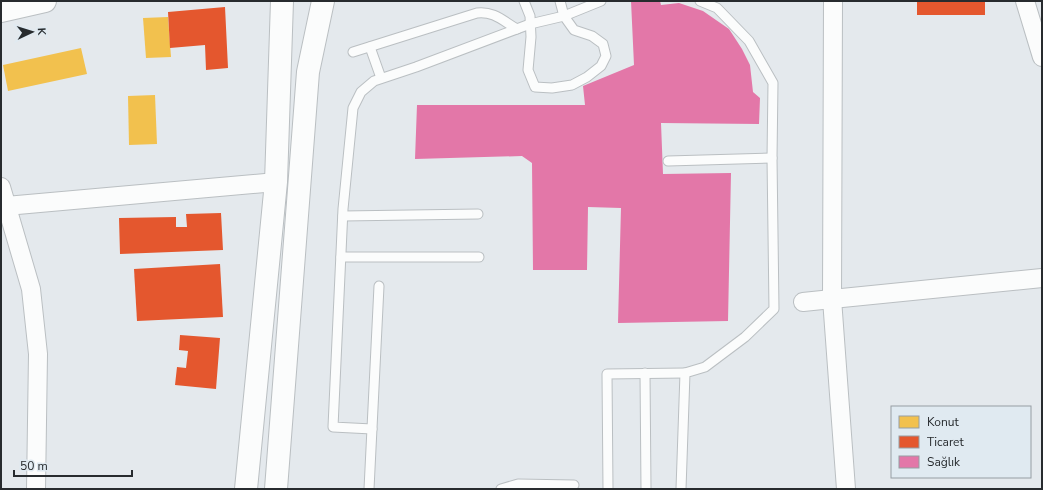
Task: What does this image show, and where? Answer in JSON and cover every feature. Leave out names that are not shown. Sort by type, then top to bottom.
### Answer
[{"type":"main road","points":[[1,11],[45,1]]},
{"type":"main road","points":[[246,489],[276,182],[282,1]]},
{"type":"main road","points":[[276,489],[308,72],[323,1]]},
{"type":"street","points":[[833,1],[832,299],[846,489]]},
{"type":"street","points":[[1025,1],[1042,57]]},
{"type":"street","points":[[6,206],[276,182]]},
{"type":"street","points":[[1,187],[31,289],[38,354],[36,489]]},
{"type":"street","points":[[802,302],[1042,278]]},
{"type":"lane","points":[[524,1],[530,16],[531,38],[528,70],[535,88],[552,88],[572,85],[587,77],[601,66],[606,56],[603,44],[592,36],[574,30],[564,16],[560,1]]},
{"type":"lane","points":[[372,429],[333,427],[343,216],[352,108],[361,92],[374,81],[416,67],[530,24],[564,16],[601,1]]},
{"type":"lane","points":[[608,489],[607,374],[685,373],[705,367],[746,337],[774,309],[772,158],[773,84],[749,41],[718,8],[700,1]]},
{"type":"lane","points":[[353,52],[484,12],[492,14],[517,29]]},
{"type":"lane","points":[[370,47],[381,78]]},
{"type":"lane","points":[[668,161],[772,158]]},
{"type":"lane","points":[[343,216],[478,214]]},
{"type":"lane","points":[[341,257],[479,257]]},
{"type":"lane","points":[[369,489],[379,286]]},
{"type":"lane","points":[[645,373],[646,489]]},
{"type":"lane","points":[[681,489],[685,373]]},
{"type":"lane","points":[[501,489],[518,484],[574,485]]},
{"type":"building: Konut","points":[[168,17],[171,57],[146,58],[143,18]]},
{"type":"building: Konut","points":[[81,48],[87,74],[8,91],[3,65]]},
{"type":"building: Konut","points":[[155,95],[157,144],[129,145],[128,96]]},
{"type":"building: Ticaret","points":[[917,1],[985,1],[985,15],[917,15]]},
{"type":"building: Ticaret","points":[[225,7],[228,68],[206,70],[205,45],[170,48],[168,12]]},
{"type":"building: Ticaret","points":[[221,213],[223,250],[120,254],[119,218],[176,217],[176,227],[187,227],[186,214]]},
{"type":"building: Ticaret","points":[[220,264],[223,317],[137,321],[134,269]]},
{"type":"building: Ticaret","points":[[180,335],[220,338],[216,389],[175,385],[177,367],[186,368],[188,351],[179,350]]},
{"type":"building: Sağlık","points":[[631,1],[660,1],[661,5],[679,3],[703,11],[729,29],[750,65],[753,92],[760,98],[759,124],[661,123],[663,174],[731,173],[728,321],[618,323],[621,208],[588,207],[587,270],[533,270],[532,163],[522,156],[415,159],[417,105],[585,105],[583,86],[634,65]]}]
